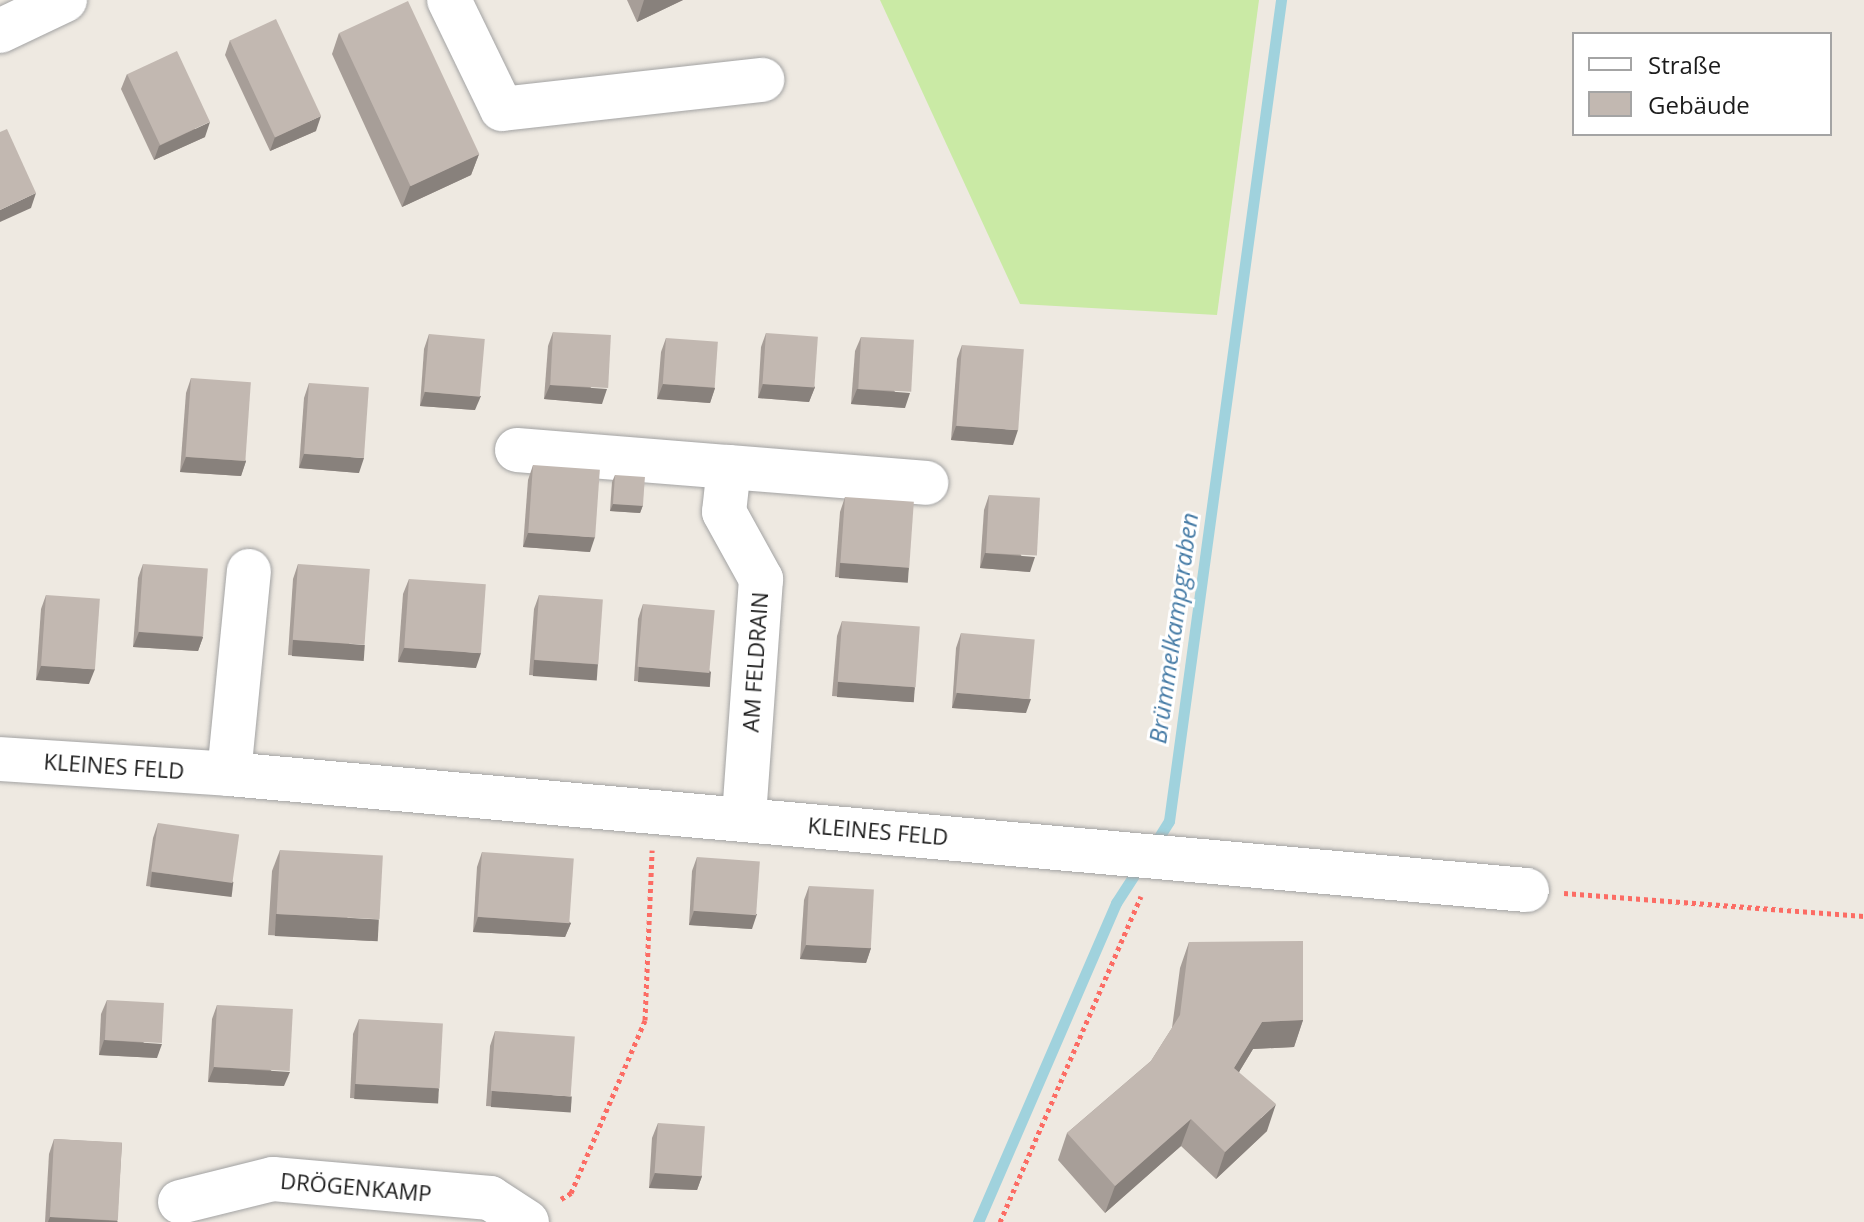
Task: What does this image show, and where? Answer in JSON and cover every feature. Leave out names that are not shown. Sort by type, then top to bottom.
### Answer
[{"type":"street","points":[[449,0],[502,109],[762,80]]},
{"type":"street","points":[[517,450],[926,483]]},
{"type":"street","name":"AM FELDRAIN","points":[[729,467],[724,512],[761,579],[744,819]]},
{"type":"street","points":[[229,774],[249,571]]},
{"type":"street","name":"KLEINES FELD","points":[[0,759],[229,774],[1527,890]]},
{"type":"street","name":"DRÖGENKAMP","points":[[180,1202],[273,1179],[490,1198],[527,1222]]},
{"type":"path","points":[[527,1222],[571,1193],[645,1020],[654,811]]},
{"type":"path","points":[[1000,1222],[1144,854]]},
{"type":"path","points":[[1527,890],[1864,916]]},
{"type":"green space","points":[[880,0],[1259,0],[1217,315],[1020,304]]},
{"type":"building","points":[[408,1],[479,154],[411,186],[339,33]]},
{"type":"building","points":[[276,19],[321,116],[275,138],[230,41]]},
{"type":"building","points":[[177,51],[210,122],[160,145],[127,74]]},
{"type":"building","points":[[7,129],[36,193],[0,210],[0,132]]},
{"type":"building","points":[[553,332],[611,335],[608,388],[550,385]]},
{"type":"building","points":[[766,333],[818,337],[814,388],[762,384]]},
{"type":"building","points":[[429,334],[485,339],[480,397],[424,392]]},
{"type":"building","points":[[861,337],[914,340],[911,392],[858,389]]},
{"type":"building","points":[[666,338],[718,342],[715,388],[663,384]]},
{"type":"building","points":[[962,345],[1024,349],[1018,430],[956,426]]},
{"type":"building","points":[[191,378],[251,382],[245,461],[185,457]]},
{"type":"building","points":[[309,383],[369,387],[364,458],[304,454]]},
{"type":"building","points":[[533,465],[600,470],[595,538],[528,533]]},
{"type":"building","points":[[615,475],[645,477],[643,506],[613,504]]},
{"type":"building","points":[[989,495],[1040,498],[1037,556],[986,553]]},
{"type":"building","points":[[845,497],[914,502],[909,568],[840,563]]},
{"type":"building","points":[[143,564],[208,569],[203,636],[138,632]]},
{"type":"building","points":[[298,564],[370,569],[365,645],[293,640]]},
{"type":"building","points":[[409,579],[486,584],[481,653],[404,648]]},
{"type":"building","points":[[46,595],[100,599],[95,670],[41,666]]},
{"type":"building","points":[[539,595],[603,599],[598,664],[534,660]]},
{"type":"building","points":[[643,604],[715,610],[709,673],[638,667]]},
{"type":"building","points":[[842,621],[920,626],[916,687],[838,682]]},
{"type":"building","points":[[961,633],[1035,639],[1029,699],[956,693]]},
{"type":"building","points":[[158,823],[239,834],[232,883],[151,872]]},
{"type":"building","points":[[280,850],[383,855],[380,919],[277,914]]},
{"type":"building","points":[[482,852],[574,858],[569,923],[477,917]]},
{"type":"building","points":[[697,857],[760,861],[756,915],[693,911]]},
{"type":"building","points":[[809,886],[874,889],[871,948],[806,945]]},
{"type":"building","points":[[1303,941],[1303,1020],[1262,1022],[1234,1068],[1276,1104],[1225,1152],[1191,1119],[1115,1186],[1067,1133],[1151,1061],[1180,1015],[1189,942]]},
{"type":"building","points":[[107,1000],[164,1003],[162,1043],[105,1040]]},
{"type":"building","points":[[217,1005],[293,1009],[290,1071],[214,1067]]},
{"type":"building","points":[[359,1019],[443,1023],[439,1088],[356,1084]]},
{"type":"building","points":[[495,1031],[575,1037],[571,1096],[491,1091]]},
{"type":"building","points":[[658,1123],[705,1126],[701,1176],[655,1173]]},
{"type":"building","points":[[54,1139],[122,1143],[118,1220],[50,1217]]},
{"type":"waterway","name":"Brümmelkampgraben","points":[[1154,845],[1169,821],[1281,0]]},
{"type":"waterway","name":"Brümmelkampgraben","points":[[978,1222],[1116,903],[1140,866]]}]
